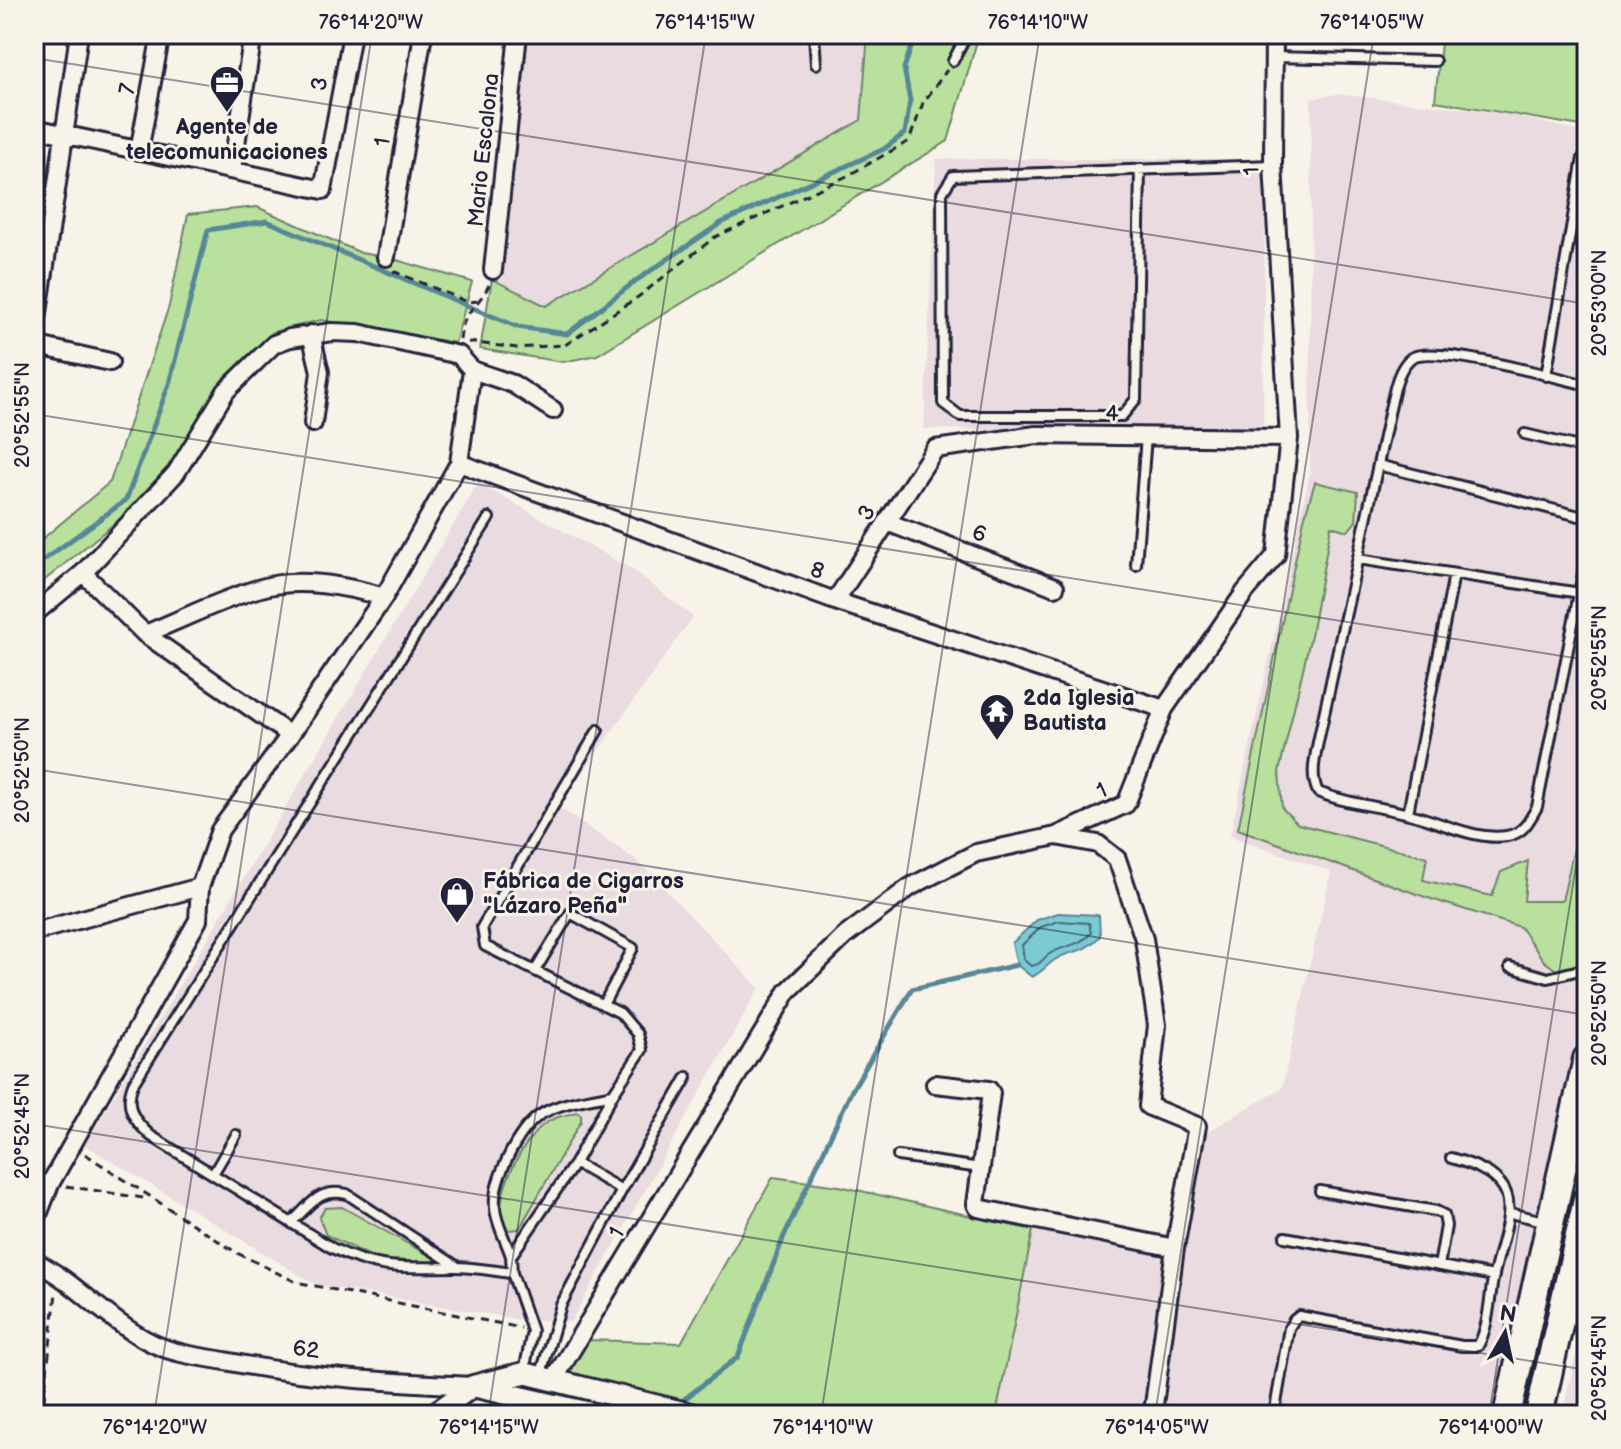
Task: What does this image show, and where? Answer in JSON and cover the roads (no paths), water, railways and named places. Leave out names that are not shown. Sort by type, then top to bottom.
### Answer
[{"type":"highway","points":[[1507,1415],[1587,1059]]},
{"type":"highway","points":[[1539,1415],[1587,1200]]},
{"type":"street","points":[[79,34],[66,136],[40,248],[34,342],[110,362]]},
{"type":"street","name":"7","points":[[139,151],[161,34]]},
{"type":"street","points":[[34,128],[232,170],[253,34]]},
{"type":"street","name":"3","points":[[232,170],[323,190],[352,34]]},
{"type":"street","name":"1","points":[[386,257],[423,34]]},
{"type":"street","name":"Mario Escalona","points":[[493,270],[518,34]]},
{"type":"street","name":"1","points":[[539,1377],[788,991],[845,936],[910,887],[976,853],[1056,836],[1126,804],[1164,709],[1245,592],[1276,555],[1289,438],[1273,165],[1275,35]]},
{"type":"street","points":[[34,614],[83,573],[176,473],[226,391],[274,344],[311,334],[358,333],[459,355],[472,370],[513,384],[553,410]]},
{"type":"street","points":[[311,334],[320,372],[313,423]]},
{"type":"street","points":[[34,1225],[50,1184],[198,920],[200,887],[220,830],[290,735],[384,597],[459,463],[472,370]]},
{"type":"street","name":"4","points":[[935,449],[1036,435],[1289,438]]},
{"type":"street","name":"3","points":[[835,601],[935,449]]},
{"type":"street","name":"8","points":[[459,463],[835,601],[1164,709]]},
{"type":"street","name":"6","points":[[887,522],[1055,587]]},
{"type":"street","points":[[83,573],[145,634],[290,735]]},
{"type":"street","points":[[145,634],[263,587],[318,583],[350,587],[384,597]]},
{"type":"street","points":[[1056,836],[1098,844],[1117,859],[1144,939],[1157,1025],[1148,1106],[1197,1126],[1150,1415]]},
{"type":"street","points":[[34,932],[200,887]]},
{"type":"street","points":[[935,1084],[989,1090],[991,1093],[976,1204],[978,1208],[1175,1248]]},
{"type":"street","name":"62","points":[[34,1261],[58,1274],[113,1320],[156,1346],[265,1369],[353,1380],[473,1386],[599,1415]]},
{"type":"street","points":[[433,1415],[473,1386],[539,1377],[695,1415]]},
{"type":"lane","points":[[814,34],[816,64]]},
{"type":"lane","points":[[953,61],[967,34]]},
{"type":"lane","points":[[1274,57],[1435,61]]},
{"type":"lane","points":[[1546,376],[1583,158]]},
{"type":"lane","points":[[1140,169],[1136,399],[1122,416],[960,416],[943,403],[942,193],[953,176],[1140,169],[1273,165]]},
{"type":"lane","points":[[1587,385],[1454,357],[1422,354],[1412,357],[1398,379],[1318,742],[1314,784],[1318,792],[1342,802],[1408,813],[1491,836],[1508,836],[1524,829],[1537,807],[1587,553]]},
{"type":"lane","points":[[1525,434],[1587,449]]},
{"type":"lane","points":[[1136,565],[1146,436]]},
{"type":"lane","points":[[1378,465],[1587,518]]},
{"type":"lane","points":[[489,518],[133,1084],[129,1105],[133,1118],[151,1136],[332,1248],[378,1266],[401,1269],[459,1267],[512,1273]]},
{"type":"lane","points":[[1358,559],[1580,593]]},
{"type":"lane","points":[[1408,813],[1454,574]]},
{"type":"lane","points":[[511,1256],[575,1163],[613,1094],[642,1050],[638,1034],[620,1013],[485,946],[482,927],[598,730]]},
{"type":"lane","points":[[535,971],[570,913],[633,948],[603,1005]]},
{"type":"lane","points":[[1510,967],[1548,978],[1587,968]]},
{"type":"lane","points":[[539,1377],[561,1305],[687,1077]]},
{"type":"lane","points":[[539,1377],[532,1331],[494,1207],[501,1175],[516,1141],[541,1115],[613,1094]]},
{"type":"lane","points":[[213,1174],[236,1135]]},
{"type":"lane","points":[[898,1156],[981,1169]]},
{"type":"lane","points":[[1275,1415],[1289,1328],[1299,1316],[1462,1346],[1478,1346],[1484,1336],[1494,1276],[1510,1213],[1507,1199],[1497,1181],[1478,1167],[1451,1158]]},
{"type":"lane","points":[[575,1163],[622,1190]]},
{"type":"lane","points":[[1320,1191],[1436,1211],[1444,1215],[1446,1226],[1439,1266]]},
{"type":"lane","points":[[292,1222],[323,1194],[347,1194],[459,1267]]},
{"type":"lane","points":[[1510,1213],[1550,1222]]},
{"type":"lane","points":[[1285,1237],[1494,1276]]},
{"type":"water","points":[[1058,913],[1099,915],[1100,936],[1087,947],[1059,957],[1032,977],[1017,965],[1012,943],[1037,920]]},
{"type":"waterway","points":[[34,567],[126,500],[169,384],[208,230],[267,221],[518,327],[567,334],[637,280],[721,223],[884,149],[905,133],[910,101],[904,68],[916,34]]},
{"type":"waterway","points":[[682,1401],[738,1357],[784,1236],[852,1090],[912,989],[1017,965]]},
{"type":"place","name":"Agente de telecomunicaciones","points":[[227,114]]},
{"type":"place","name":"2da Iglesia Bautista","points":[[997,742]]},
{"type":"place","name":"Fábrica de Cigarros \"Lázaro Peña\"","points":[[457,925]]}]
